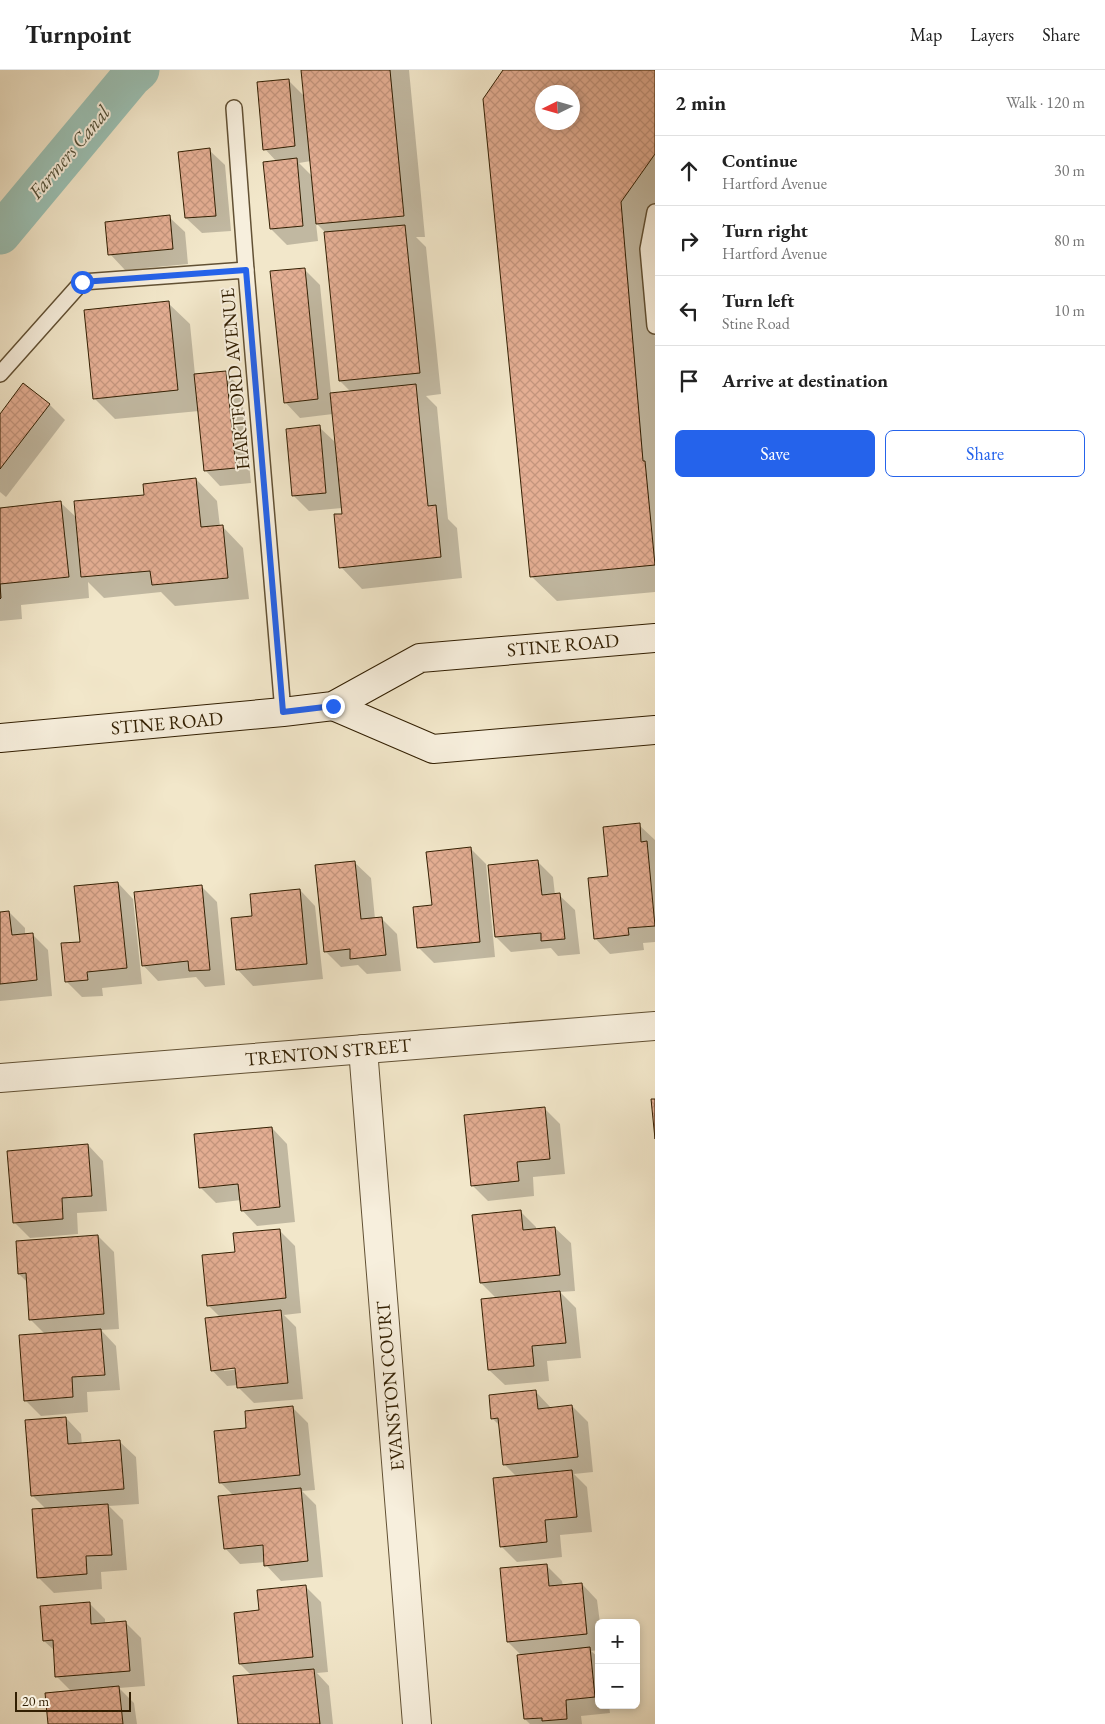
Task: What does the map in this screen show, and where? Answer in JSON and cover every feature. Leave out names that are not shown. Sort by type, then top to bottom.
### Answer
[{"type":"street","name":"STINE ROAD","points":[[0,738],[333,706],[420,658],[655,638]]},
{"type":"street","name":"STINE ROAD","points":[[333,706],[434,749],[655,730]]},
{"type":"street","name":"TRENTON STREET","points":[[0,1078],[655,1026]]},
{"type":"street","name":"EVANSTON COURT","points":[[363,1049],[417,1724]]},
{"type":"lane","points":[[234,108],[246,270]]},
{"type":"lane","points":[[655,212],[648,249],[653,280],[655,326]]},
{"type":"lane","name":"HARTFORD AVENUE","points":[[0,374],[82,282],[246,270],[283,712]]},
{"type":"building","points":[[301,70],[390,70],[404,216],[316,224]]},
{"type":"building","points":[[503,70],[655,70],[655,154],[621,202],[643,461],[645,461],[655,565],[530,577],[483,99]]},
{"type":"building","points":[[289,79],[295,146],[263,150],[257,82]]},
{"type":"building","points":[[210,148],[216,216],[185,218],[178,152]]},
{"type":"building","points":[[297,158],[303,226],[270,229],[263,162]]},
{"type":"building","points":[[170,215],[173,249],[108,255],[105,222]]},
{"type":"building","points":[[405,225],[420,373],[339,381],[324,232]]},
{"type":"building","points":[[305,268],[318,399],[284,403],[270,271]]},
{"type":"building","points":[[169,301],[178,390],[93,399],[84,310]]},
{"type":"building","points":[[226,371],[236,468],[204,471],[194,374]]},
{"type":"building","points":[[23,383],[50,404],[0,469],[0,414]]},
{"type":"building","points":[[416,384],[428,506],[436,505],[441,557],[339,568],[334,514],[342,514],[330,393]]},
{"type":"building","points":[[320,425],[326,493],[292,496],[286,429]]},
{"type":"building","points":[[196,478],[201,527],[223,525],[228,578],[152,585],[150,571],[81,577],[74,501],[144,495],[143,484]]},
{"type":"building","points":[[61,501],[69,577],[0,584],[0,508]]},
{"type":"building","points":[[640,823],[641,842],[647,841],[655,926],[628,928],[629,935],[594,939],[588,878],[608,876],[603,827]]},
{"type":"building","points":[[471,847],[480,942],[417,948],[413,907],[432,905],[426,852]]},
{"type":"building","points":[[538,860],[542,895],[560,893],[565,939],[541,941],[541,933],[495,937],[488,865]]},
{"type":"building","points":[[355,861],[361,919],[382,917],[386,955],[350,959],[350,949],[324,952],[315,865]]},
{"type":"building","points":[[118,882],[127,968],[87,972],[88,980],[65,982],[61,943],[80,942],[74,886]]},
{"type":"building","points":[[202,885],[210,970],[189,971],[188,961],[142,966],[134,892]]},
{"type":"building","points":[[300,889],[307,964],[236,970],[231,918],[252,916],[250,894]]},
{"type":"building","points":[[9,911],[12,935],[33,933],[37,980],[0,984],[0,912]]},
{"type":"building","points":[[651,1099],[655,1099],[655,1139]]},
{"type":"building","points":[[545,1107],[550,1159],[517,1162],[519,1181],[471,1186],[464,1115]]},
{"type":"building","points":[[272,1127],[280,1207],[241,1211],[238,1184],[199,1188],[194,1134]]},
{"type":"building","points":[[88,1144],[92,1196],[62,1198],[63,1219],[13,1223],[7,1151]]},
{"type":"building","points":[[521,1210],[523,1230],[555,1227],[560,1275],[480,1283],[472,1215]]},
{"type":"building","points":[[280,1229],[286,1298],[207,1306],[202,1255],[235,1252],[233,1233]]},
{"type":"building","points":[[98,1235],[104,1314],[29,1320],[26,1273],[18,1274],[16,1241]]},
{"type":"building","points":[[560,1291],[566,1343],[532,1346],[534,1366],[488,1370],[481,1299]]},
{"type":"building","points":[[281,1310],[288,1383],[237,1388],[235,1368],[211,1371],[205,1318]]},
{"type":"building","points":[[101,1329],[105,1375],[72,1377],[73,1397],[24,1401],[19,1335]]},
{"type":"building","points":[[536,1390],[538,1409],[572,1405],[578,1457],[503,1465],[498,1418],[491,1419],[489,1395]]},
{"type":"building","points":[[293,1406],[300,1475],[219,1483],[214,1431],[246,1428],[245,1411]]},
{"type":"building","points":[[66,1417],[68,1444],[120,1440],[124,1489],[31,1496],[25,1420]]},
{"type":"building","points":[[572,1470],[577,1517],[545,1520],[547,1542],[500,1547],[493,1478]]},
{"type":"building","points":[[301,1488],[308,1561],[264,1566],[263,1545],[224,1549],[218,1496]]},
{"type":"building","points":[[108,1504],[112,1555],[86,1556],[87,1574],[37,1578],[32,1509]]},
{"type":"building","points":[[547,1564],[549,1586],[582,1583],[587,1634],[507,1642],[500,1568]]},
{"type":"building","points":[[306,1585],[313,1657],[239,1664],[234,1613],[259,1610],[257,1590]]},
{"type":"building","points":[[90,1602],[91,1624],[126,1621],[130,1671],[55,1677],[53,1640],[43,1641],[40,1606]]},
{"type":"building","points":[[590,1647],[595,1697],[566,1700],[567,1719],[542,1721],[542,1718],[524,1719],[517,1655]]},
{"type":"building","points":[[314,1669],[320,1724],[238,1724],[233,1676]]},
{"type":"building","points":[[119,1686],[123,1724],[48,1724],[45,1693]]},
{"type":"waterway","name":"Farmers Canal","points":[[0,234],[131,77],[139,70]]},
{"type":"route","points":[[82,282],[246,270],[283,712],[333,706]]}]
